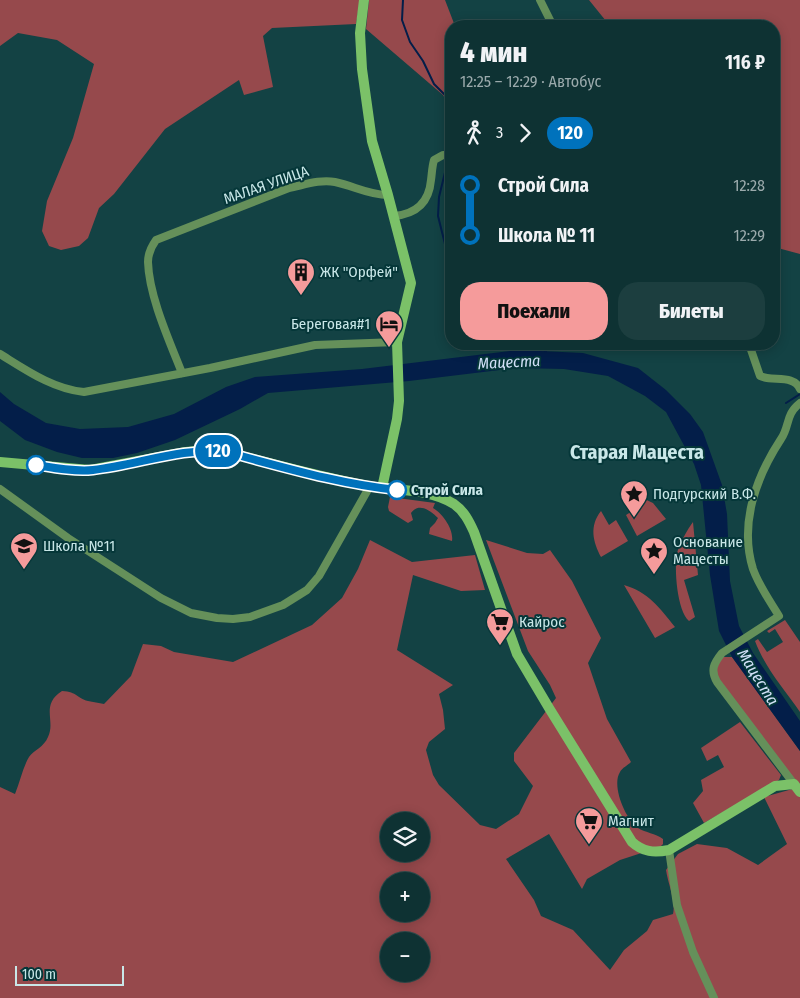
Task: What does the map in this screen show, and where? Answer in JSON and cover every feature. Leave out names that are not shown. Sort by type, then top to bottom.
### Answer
[{"type":"main road","points":[[364,0],[360,33],[372,142],[411,283],[397,342],[399,401],[382,488]]},
{"type":"main road","points":[[0,462],[90,470],[192,451],[226,452],[324,477],[433,496],[454,504],[466,515],[474,532],[513,645],[549,708],[632,842],[639,848],[650,852],[669,850],[769,789],[780,785],[797,788]]},
{"type":"street","points":[[540,0],[550,20]]},
{"type":"street","points":[[394,216],[413,212],[423,203],[429,190],[434,160],[445,156]]},
{"type":"street","name":"МАЛАЯ УЛИЦА","points":[[182,372],[151,288],[148,260],[150,249],[156,240],[289,188],[321,181],[337,182],[377,195],[388,195]]},
{"type":"street","points":[[0,354],[29,372],[71,391],[84,392],[316,345],[397,342]]},
{"type":"street","points":[[751,350],[760,376],[769,379],[794,381],[800,389]]},
{"type":"street","points":[[797,788],[717,682],[713,672],[716,660],[724,652],[780,616],[760,585],[753,570],[749,551],[748,526],[753,498],[761,474],[785,432],[788,418],[800,403]]},
{"type":"street","points":[[0,488],[68,538],[162,598],[191,613],[233,619],[250,617],[283,605],[307,590],[319,576],[370,486]]},
{"type":"street","points":[[669,850],[677,905],[693,952],[714,998]]},
{"type":"shaded area","points":[[0,0],[360,0],[356,24],[272,28],[263,36],[273,87],[244,95],[239,80],[165,129],[114,194],[99,208],[88,238],[79,246],[61,250],[49,246],[42,231],[47,201],[73,138],[94,64],[57,40],[18,33],[0,46]]},
{"type":"shaded area","points":[[369,0],[445,0],[453,20],[445,20],[445,98],[443,95],[366,29]]},
{"type":"shaded area","points":[[589,0],[800,0],[800,254],[780,249],[780,20],[605,20]]},
{"type":"shaded area","points":[[638,496],[653,503],[666,519],[637,536],[626,515],[634,510],[626,497]]},
{"type":"shaded area","points":[[390,497],[435,503],[433,508],[447,522],[451,531],[452,541],[429,534],[430,528],[438,518],[428,510],[418,508],[414,510],[411,513],[413,520],[408,523],[389,511]]},
{"type":"shaded area","points":[[601,511],[609,525],[616,520],[628,541],[601,557],[594,540],[594,528]]},
{"type":"shaded area","points":[[693,522],[698,575],[684,580],[695,617],[689,621],[685,616],[679,599],[676,560],[680,545]]},
{"type":"shaded area","points":[[370,540],[412,562],[475,555],[485,590],[461,591],[413,575],[397,650],[453,685],[439,694],[445,729],[429,742],[426,750],[433,775],[439,785],[480,825],[496,829],[519,814],[533,786],[514,761],[514,753],[556,698],[528,651],[486,540],[527,553],[543,554],[550,550],[572,581],[601,638],[588,663],[607,719],[631,762],[621,771],[618,778],[617,786],[621,802],[633,824],[641,830],[663,839],[663,844],[660,847],[620,860],[587,879],[582,889],[549,834],[506,859],[534,900],[541,916],[573,930],[610,970],[624,950],[647,931],[653,920],[673,914],[673,898],[666,870],[678,854],[697,844],[727,848],[758,865],[787,844],[764,797],[796,788],[719,681],[716,670],[721,657],[732,657],[800,751],[800,998],[0,998],[0,787],[15,794],[29,757],[48,737],[50,731],[50,707],[55,696],[62,691],[74,694],[84,700],[104,704],[131,676],[143,644],[161,646],[174,652],[233,662],[312,625],[342,598],[358,569]]},
{"type":"shaded area","points":[[624,585],[647,596],[659,607],[675,627],[655,638]]},
{"type":"shaded area","points":[[785,620],[800,642],[800,712],[769,669],[755,641],[758,639],[767,652],[783,642],[775,629],[769,633],[767,631]]},
{"type":"shaded area","points":[[740,722],[781,775],[779,780],[704,823],[693,803],[703,791],[701,780],[724,767],[718,755],[707,761],[701,748]]},
{"type":"water","name":"Мацеста","points":[[519,350],[583,353],[638,368],[666,390],[690,414],[703,432],[722,485],[727,514],[730,581],[739,626],[753,653],[800,721],[800,751],[732,657],[719,631],[710,575],[701,485],[694,464],[666,412],[645,396],[608,376],[564,369],[517,368],[409,381],[268,393],[240,409],[175,440],[137,453],[113,458],[82,458],[57,452],[25,440],[0,421],[0,392],[14,404],[46,423],[80,429],[128,427],[174,414],[226,387],[255,377],[362,369]]},
{"type":"waterway","points":[[403,0],[402,20],[410,42],[423,61],[434,84],[445,95]]},
{"type":"waterway","points":[[445,172],[439,197],[438,216],[445,244]]},
{"type":"waterway","points":[[786,403],[800,394]]},
{"type":"bus line","name":"120","points":[[36,465],[90,470],[200,450],[226,452],[324,477],[397,490]]},
{"type":"place","name":"ЖК \"Орфей\"","points":[[301,296]]},
{"type":"place","name":"Береговая#1","points":[[389,348]]},
{"type":"place","name":"Строй Сила","points":[[397,490]]},
{"type":"place","name":"Подгурский В.Ф.","points":[[634,518]]},
{"type":"place","name":"Школа №11","points":[[24,570]]},
{"type":"place","name":"Основание Мацесты","points":[[654,575]]},
{"type":"place","name":"Кайрос","points":[[500,646]]},
{"type":"place","name":"Магнит","points":[[589,845]]},
{"type":"district","name":"Старая Мацеста","points":[[637,452]]}]
